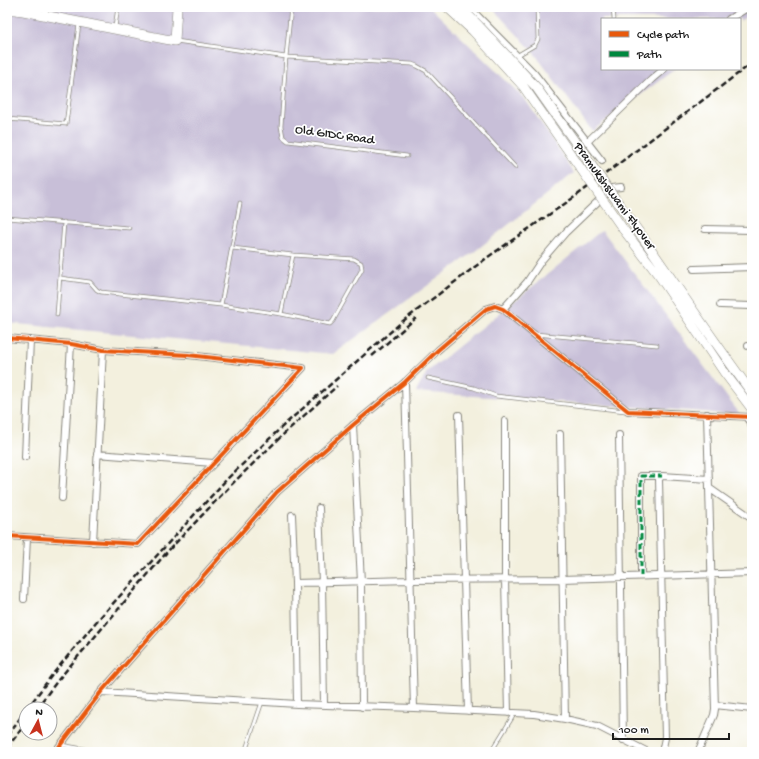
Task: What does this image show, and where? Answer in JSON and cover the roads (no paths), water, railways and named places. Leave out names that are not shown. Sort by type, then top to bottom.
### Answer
[{"type":"main road","points":[[7,9],[23,9],[175,41],[177,7]]},
{"type":"main road","name":"Pramukshswami Flyover","points":[[447,7],[473,31],[523,86],[623,229],[660,277],[724,372],[750,414]]},
{"type":"main road","name":"Pramukshswami Flyover","points":[[460,7],[536,87],[668,271],[696,314],[752,393]]},
{"type":"street","points":[[469,7],[518,55],[545,86],[602,161]]},
{"type":"street","points":[[731,18],[749,7]]},
{"type":"street","points":[[587,142],[663,70]]},
{"type":"street","points":[[503,309],[527,282],[541,261],[566,232],[612,188],[621,187]]},
{"type":"street","points":[[705,229],[752,230]]},
{"type":"street","points":[[694,269],[752,267]]},
{"type":"street","points":[[720,305],[752,306]]},
{"type":"street","points":[[55,752],[101,692],[277,492],[353,425],[405,382],[438,350],[486,309],[495,306],[503,309],[628,411],[750,414],[752,425]]},
{"type":"street","points":[[7,338],[71,344],[103,350],[188,355],[303,368],[138,544],[7,536]]},
{"type":"street","points":[[25,458],[30,340]]},
{"type":"street","points":[[62,498],[71,344]]},
{"type":"street","points":[[93,542],[103,350]]},
{"type":"street","points":[[405,382],[414,708]]},
{"type":"street","points":[[459,414],[468,711]]},
{"type":"street","points":[[698,752],[714,715],[715,705],[707,414]]},
{"type":"street","points":[[505,421],[505,579],[508,713]]},
{"type":"street","points":[[353,425],[360,582],[362,706]]},
{"type":"street","points":[[560,434],[565,719]]},
{"type":"street","points":[[619,435],[623,740]]},
{"type":"street","points":[[97,454],[213,463]]},
{"type":"street","points":[[641,576],[641,476],[709,479]]},
{"type":"street","points":[[662,476],[658,483],[665,738],[662,752]]},
{"type":"street","points":[[709,488],[752,518]]},
{"type":"street","points":[[318,508],[322,583],[324,705]]},
{"type":"street","points":[[292,515],[295,583],[297,704]]},
{"type":"street","points":[[24,599],[27,538]]},
{"type":"street","points":[[295,583],[465,579],[562,579],[752,573]]},
{"type":"street","points":[[101,692],[297,704],[534,714],[597,726],[648,752]]},
{"type":"street","points":[[715,705],[752,709]]},
{"type":"lane","points":[[115,29],[118,7]]},
{"type":"lane","points":[[286,57],[291,7]]},
{"type":"lane","points":[[518,55],[535,45],[538,39],[537,7]]},
{"type":"lane","points":[[613,7],[614,18]]},
{"type":"lane","points":[[7,119],[66,124],[79,22]]},
{"type":"lane","points":[[175,41],[286,57],[412,64],[418,66],[426,71],[515,166]]},
{"type":"lane","name":"Old GIDC Road","points":[[286,57],[281,126],[283,136],[288,140],[407,156]]},
{"type":"lane","points":[[221,304],[240,203]]},
{"type":"lane","points":[[7,218],[129,228]]},
{"type":"lane","points":[[57,315],[64,222]]},
{"type":"lane","points":[[60,278],[90,282],[97,290],[101,292],[221,304],[332,323],[362,269],[360,263],[354,259],[293,255],[232,248]]},
{"type":"lane","points":[[281,314],[293,255]]},
{"type":"lane","points":[[534,334],[657,346]]},
{"type":"lane","points":[[428,378],[474,388],[496,396],[628,411]]},
{"type":"lane","points":[[245,752],[262,702]]},
{"type":"lane","points":[[491,752],[515,713]]},
{"type":"lane","points":[[60,745],[101,752]]},
{"type":"railway","points":[[33,701],[52,675],[96,622],[227,479],[284,425],[403,321],[488,257],[576,196],[752,63]]},
{"type":"railway","points":[[372,356],[416,318]]},
{"type":"railway","points":[[42,701],[58,680],[167,552],[232,484],[288,430],[337,386]]},
{"type":"railway","points":[[7,736],[18,721]]},
{"type":"railway","points":[[7,748],[18,734]]}]
